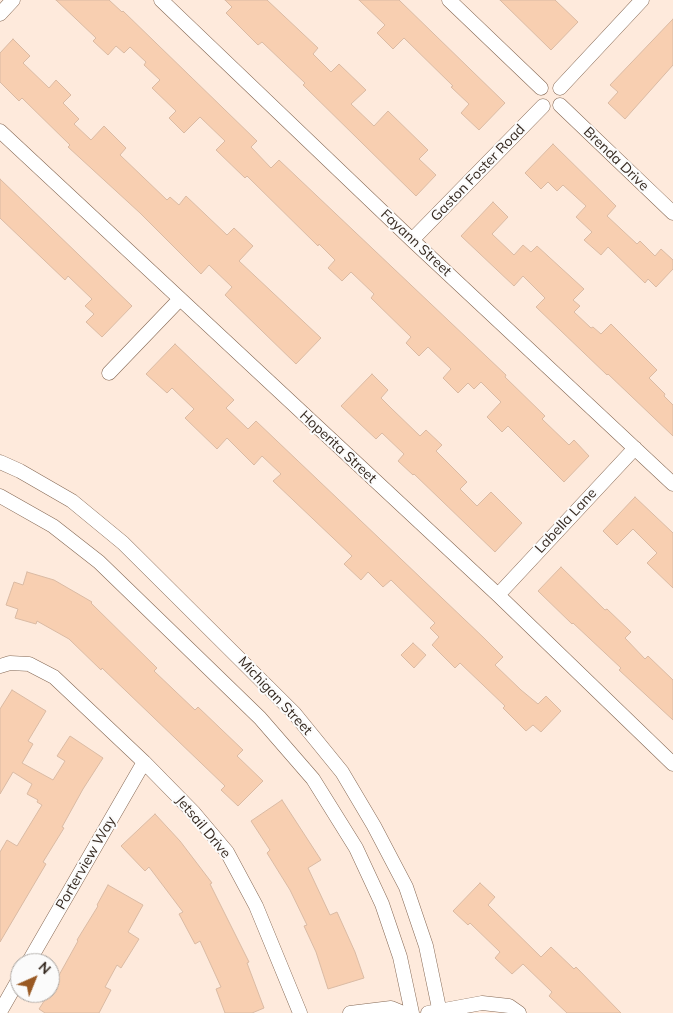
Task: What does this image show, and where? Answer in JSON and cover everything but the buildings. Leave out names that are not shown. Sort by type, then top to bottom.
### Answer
[{"type":"street","points":[[0,14],[13,0]]},
{"type":"street","name":"Fayann Street","points":[[161,0],[412,240],[673,484]]},
{"type":"street","points":[[449,0],[542,88]]},
{"type":"street","points":[[560,88],[642,0]]},
{"type":"street","points":[[550,83],[560,88],[564,96],[560,106],[551,109],[543,106],[538,95],[542,88],[550,83]]},
{"type":"street","name":"Gaston Foster Road","points":[[412,240],[543,106]]},
{"type":"street","name":"Brenda Drive","points":[[560,106],[673,213]]},
{"type":"street","name":"Hoperita Street","points":[[0,131],[179,300],[498,595],[673,764]]},
{"type":"street","points":[[109,373],[179,300]]},
{"type":"street","name":"Labella Lane","points":[[498,595],[635,448]]},
{"type":"street","name":"Michigan Street","points":[[0,462],[20,471],[72,501],[123,543],[294,712],[342,772],[374,826],[406,887],[426,946],[436,1012]]},
{"type":"street","name":"Michigan Street","points":[[0,496],[53,526],[99,562],[260,718],[313,779],[356,848],[382,904],[400,956],[412,1013]]},
{"type":"street","name":"Jetsail Drive","points":[[0,666],[10,663],[29,664],[54,678],[144,762],[194,813],[227,852],[256,906],[300,1013]]},
{"type":"street","name":"Porterview Way","points":[[34,953],[144,762]]},
{"type":"street","points":[[0,1012],[10,994]]},
{"type":"street","points":[[436,1012],[482,1003],[509,1006],[519,1013]]},
{"type":"street","points":[[350,1013],[391,1008],[403,1013]]}]
